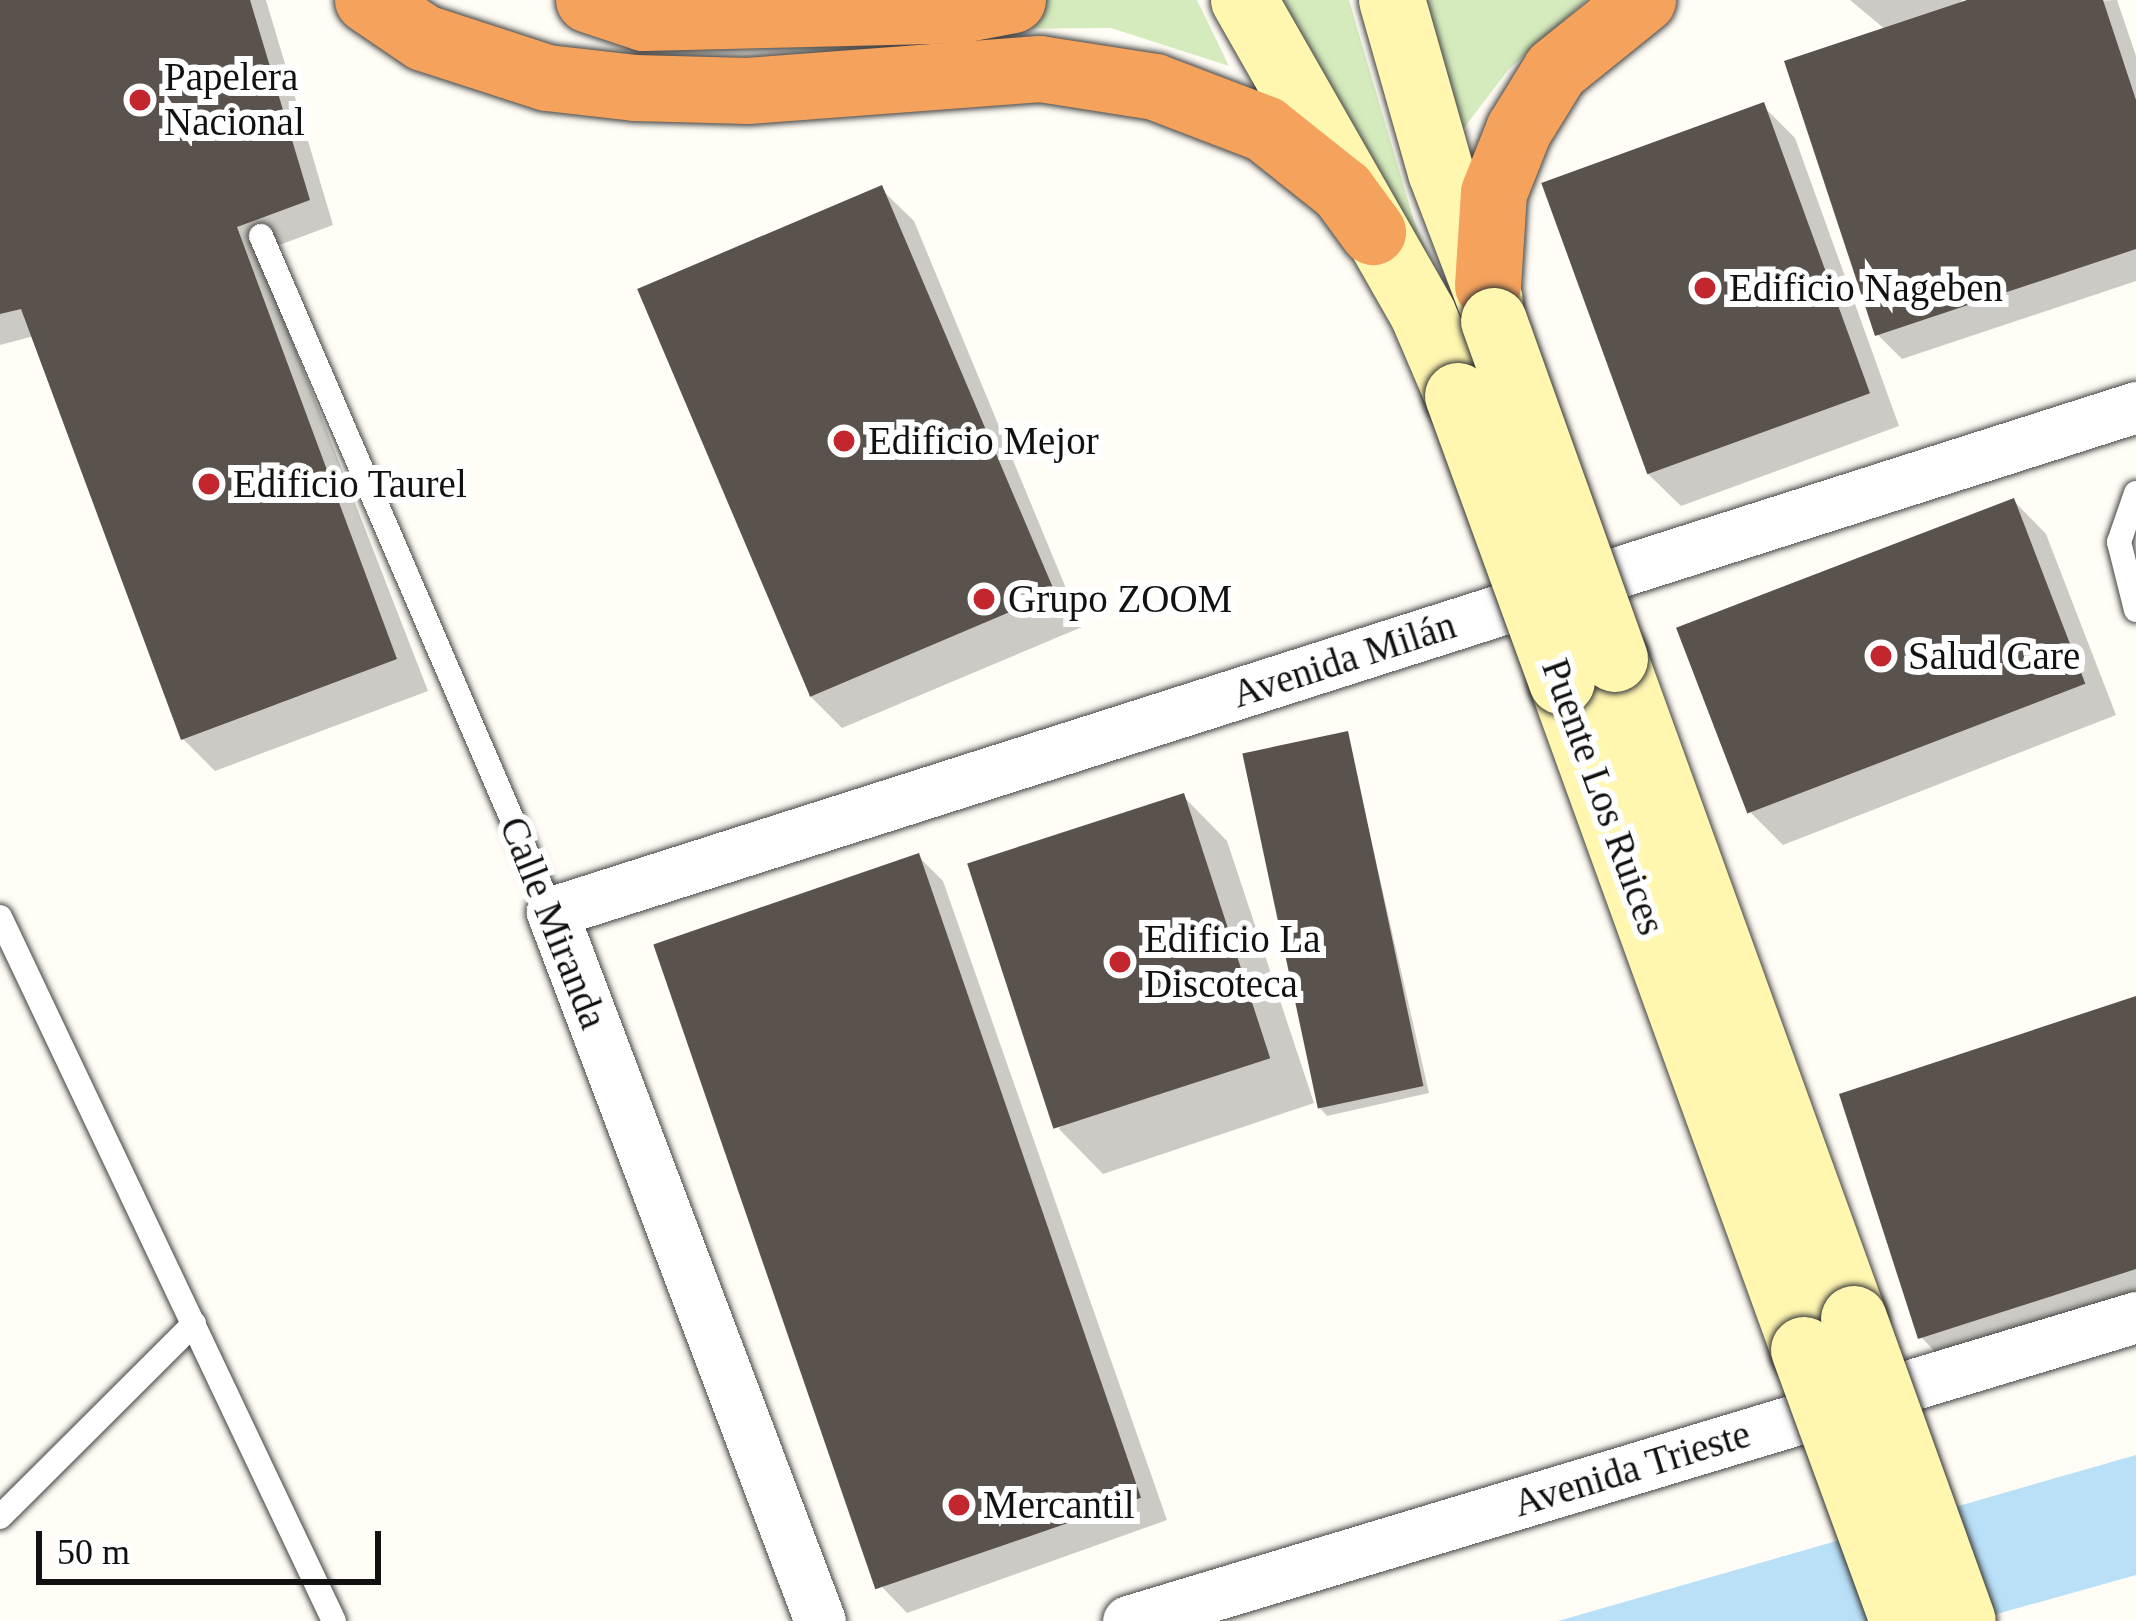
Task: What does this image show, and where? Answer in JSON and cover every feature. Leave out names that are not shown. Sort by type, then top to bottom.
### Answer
[{"type":"highway","points":[[368,0],[424,38],[547,78],[635,88],[748,91],[1040,69],[1155,87],[1265,129],[1343,191],[1373,232]]},
{"type":"highway","points":[[589,0],[644,18],[962,10],[1013,0]]},
{"type":"highway","points":[[1491,304],[1494,194],[1519,130],[1556,70],[1643,0]]},
{"type":"main road","name":"Puente Los Ruices","points":[[1244,0],[1423,314],[1588,671]]},
{"type":"main road","name":"Puente Los Ruices","points":[[1393,0],[1441,172],[1491,304],[1588,671],[1829,1335],[1963,1621]]},
{"type":"main road","name":"Puente Los Ruices","points":[[1829,1335],[1903,1621]]},
{"type":"street","name":"Avenida Milán","points":[[552,912],[2136,407]]},
{"type":"street","name":"Calle Miranda","points":[[552,912],[820,1621]]},
{"type":"street","name":"Avenida Trieste","points":[[1128,1621],[2136,1317]]},
{"type":"lane","name":"Calle Miranda","points":[[261,236],[552,912]]},
{"type":"lane","points":[[2136,493],[2119,542],[2136,610]]},
{"type":"lane","points":[[0,917],[334,1621]]},
{"type":"lane","points":[[0,1517],[194,1324]]},
{"type":"green space","points":[[1029,0],[1197,0],[1229,66],[1111,28],[972,29]]},
{"type":"green space","points":[[1270,0],[1349,0],[1414,221],[1469,351]]},
{"type":"green space","points":[[1409,0],[1586,0],[1508,70],[1458,136]]},
{"type":"water","points":[[2136,1455],[2136,1575],[1972,1621],[1558,1621]]},
{"type":"building","points":[[0,0],[250,0],[310,200],[237,227],[397,659],[181,740],[21,309],[0,314]]},
{"type":"building","points":[[1967,0],[2103,0],[2136,100],[2136,249],[1875,336],[1784,61]]},
{"type":"building","name":"Edificio Nageben","points":[[1764,102],[1870,393],[1647,474],[1541,183]]},
{"type":"building","name":"Edificio Mejor","points":[[882,185],[1055,593],[810,697],[637,289]]},
{"type":"building","name":"Salud Care","points":[[2014,498],[2085,684],[1747,814],[1676,628]]},
{"type":"building","points":[[1348,731],[1423,1086],[1318,1109],[1242,753]]},
{"type":"building","name":"Edificio La Discoteca","points":[[1184,793],[1270,1058],[1053,1129],[967,863]]},
{"type":"building","points":[[919,853],[1141,1498],[875,1589],[653,944]]},
{"type":"building","points":[[2136,996],[2136,1269],[1918,1339],[1839,1094]]},
{"type":"place","name":"Papelera Nacional","points":[[140,100]]},
{"type":"place","name":"Edificio Nageben","points":[[1705,288]]},
{"type":"place","name":"Edificio Mejor","points":[[844,441]]},
{"type":"place","name":"Edificio Taurel","points":[[209,484]]},
{"type":"place","name":"Grupo ZOOM","points":[[984,599]]},
{"type":"place","name":"Salud Care","points":[[1881,656]]},
{"type":"place","name":"Edificio La Discoteca","points":[[1120,962]]},
{"type":"place","name":"Mercantil","points":[[959,1505]]}]
